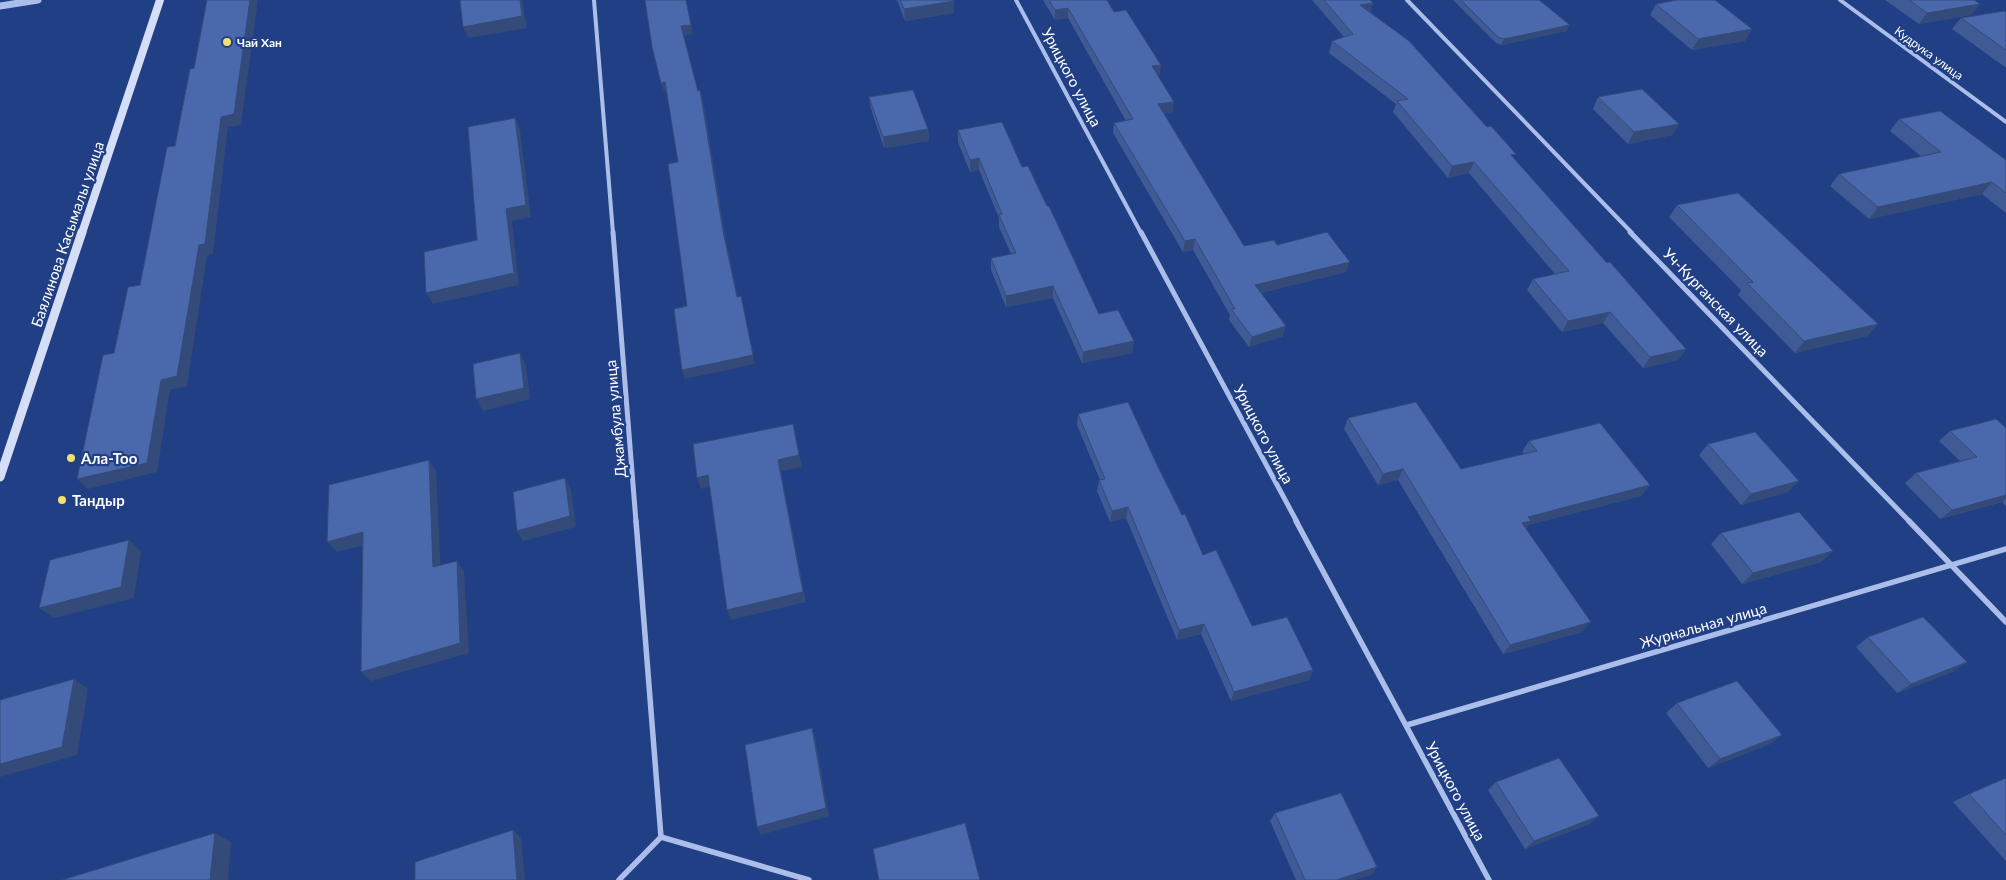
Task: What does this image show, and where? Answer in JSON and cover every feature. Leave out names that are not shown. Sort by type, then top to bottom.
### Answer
[{"type":"main road","name":"Баялинова Касымалы улица","points":[[0,477],[160,0]]},
{"type":"street","points":[[0,6],[38,0]]},
{"type":"street","name":"Джамбула улица","points":[[594,0],[661,837]]},
{"type":"street","name":"Урицкого улица","points":[[1016,0],[1489,880]]},
{"type":"street","name":"Уч-Курганская улица","points":[[1407,0],[2006,622]]},
{"type":"street","name":"Кудрука улица","points":[[1840,0],[2006,122]]},
{"type":"street","name":"Журнальная улица","points":[[1407,725],[2006,548]]},
{"type":"street","points":[[620,880],[661,837],[809,880]]},
{"type":"building","points":[[207,0],[250,0],[234,114],[221,117],[205,244],[199,245],[177,376],[161,380],[147,463],[77,479],[103,355],[114,353],[128,287],[140,285],[167,147],[175,146],[190,69],[194,68]]},
{"type":"building","points":[[460,0],[520,0],[522,16],[463,27]]},
{"type":"building","points":[[645,0],[686,0],[691,25],[681,26],[698,91],[700,90],[723,231],[737,297],[741,296],[753,355],[682,370],[674,309],[687,306],[668,164],[678,162],[665,82],[661,83],[652,47]]},
{"type":"building","points":[[900,0],[953,0],[954,1],[904,9]]},
{"type":"building","points":[[1049,0],[1107,0],[1114,12],[1126,10],[1161,65],[1152,66],[1174,102],[1158,104],[1244,246],[1274,240],[1277,245],[1327,232],[1350,262],[1255,285],[1286,326],[1252,337],[1231,309],[1235,309],[1195,239],[1185,241],[1114,123],[1133,119],[1068,8],[1055,10]]},
{"type":"building","points":[[1324,0],[1370,0],[1373,3],[1360,5],[1409,41],[1487,127],[1491,126],[1516,154],[1511,155],[1607,263],[1610,262],[1686,349],[1650,357],[1610,312],[1568,321],[1533,279],[1569,271],[1474,162],[1452,166],[1397,101],[1408,99],[1332,41],[1353,34]]},
{"type":"building","points":[[1461,0],[1539,0],[1570,25],[1504,39],[1498,37]]},
{"type":"building","points":[[1677,0],[1715,0],[1752,29],[1698,39],[1656,4]]},
{"type":"building","points":[[1909,0],[1974,0],[1980,4],[1927,13]]},
{"type":"building","points":[[2006,12],[2006,50],[1961,18]]},
{"type":"building","points":[[1642,89],[1679,124],[1634,132],[1598,97]]},
{"type":"building","points":[[913,90],[928,129],[883,137],[869,97]]},
{"type":"building","points":[[1940,111],[2006,160],[2006,193],[1992,182],[1878,207],[1839,174],[1941,152],[1899,119]]},
{"type":"building","points":[[515,118],[526,205],[506,209],[514,273],[426,293],[424,252],[477,240],[468,127]]},
{"type":"building","points":[[1002,122],[1022,167],[1028,166],[1047,206],[1049,206],[1099,314],[1118,310],[1134,341],[1083,352],[1053,286],[1006,296],[991,258],[1016,253],[999,215],[1002,214],[979,158],[970,160],[958,130]]},
{"type":"building","points":[[1738,193],[1878,324],[1804,341],[1747,283],[1753,282],[1677,205]]},
{"type":"building","points":[[520,353],[524,388],[476,399],[473,364]]},
{"type":"building","points":[[1128,402],[1182,515],[1185,514],[1203,555],[1216,550],[1252,626],[1287,617],[1313,670],[1234,692],[1204,624],[1179,630],[1128,507],[1112,511],[1099,480],[1105,479],[1078,414]]},
{"type":"building","points":[[1416,402],[1461,469],[1537,451],[1529,441],[1600,423],[1650,485],[1528,517],[1531,521],[1522,523],[1591,622],[1510,645],[1403,469],[1383,474],[1348,418]]},
{"type":"building","points":[[1996,419],[2006,428],[2006,495],[1952,510],[1916,473],[1977,457],[1950,431]]},
{"type":"building","points":[[793,424],[799,455],[778,460],[803,592],[727,610],[708,475],[697,478],[693,444]]},
{"type":"building","points":[[1755,432],[1799,481],[1751,494],[1708,444]]},
{"type":"building","points":[[429,460],[433,567],[457,561],[460,643],[361,672],[363,532],[327,542],[329,485]]},
{"type":"building","points":[[565,478],[570,516],[517,531],[513,492]]},
{"type":"building","points":[[1799,512],[1833,551],[1753,573],[1721,533]]},
{"type":"building","points":[[129,540],[121,587],[39,608],[50,560]]},
{"type":"building","points":[[1923,617],[1967,662],[1911,684],[1868,637]]},
{"type":"building","points":[[74,679],[62,747],[0,764],[0,700]]},
{"type":"building","points":[[1737,681],[1782,735],[1720,759],[1677,703]]},
{"type":"building","points":[[812,728],[826,808],[757,827],[745,745]]},
{"type":"building","points":[[1559,758],[1599,816],[1534,841],[1496,782]]},
{"type":"building","points":[[2006,778],[2006,835],[1969,794]]},
{"type":"building","points":[[1341,793],[1377,867],[1336,880],[1305,880],[1275,813]]},
{"type":"building","points":[[965,823],[980,880],[879,880],[873,849]]},
{"type":"building","points":[[513,830],[517,880],[415,880],[415,862]]},
{"type":"building","points":[[215,833],[210,880],[62,880]]},
{"type":"place","name":"Чай Хан","points":[[227,42]]},
{"type":"place","name":"Ала-Тоо","points":[[71,458]]},
{"type":"place","name":"Тандыр","points":[[62,500]]}]
